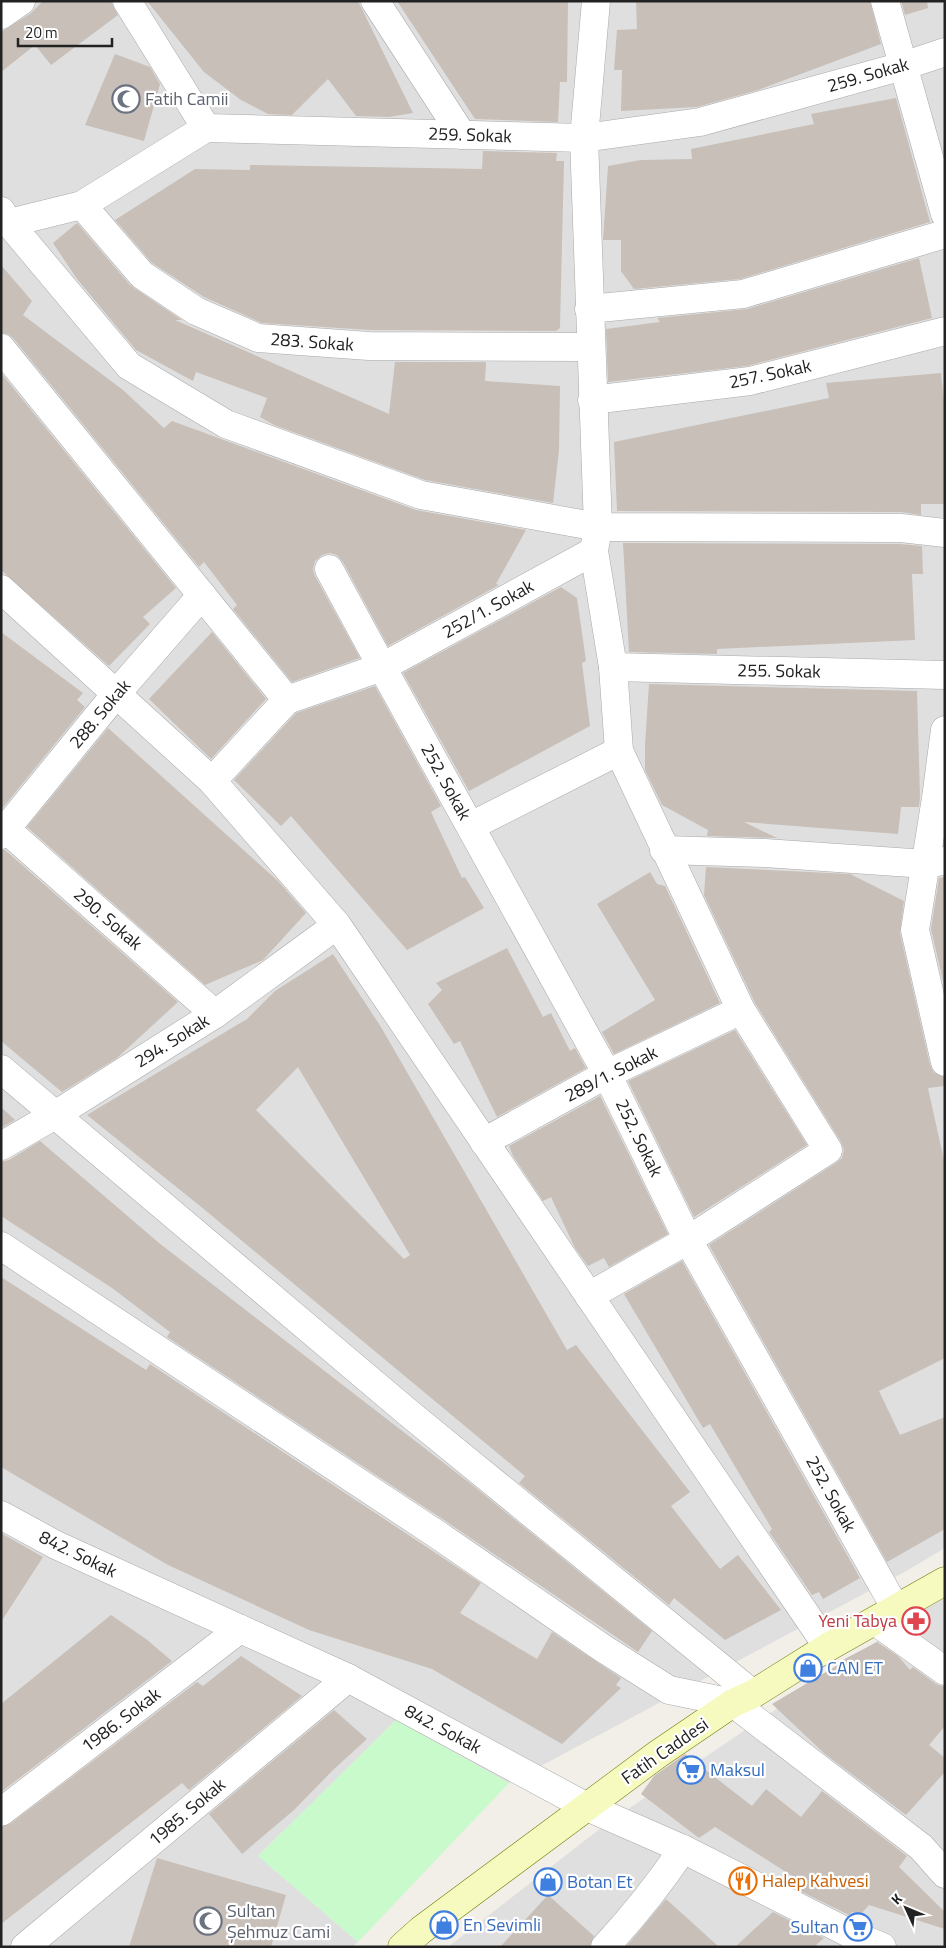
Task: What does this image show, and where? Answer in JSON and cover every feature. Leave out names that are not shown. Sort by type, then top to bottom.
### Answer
[{"type":"main road","name":"Fatih Caddesi","points":[[402,1947],[421,1930],[658,1754],[743,1699],[945,1581]]},
{"type":"street","points":[[1,15],[21,1]]},
{"type":"street","points":[[5,217],[82,205],[206,128],[127,1]]},
{"type":"street","points":[[375,1],[462,134]]},
{"type":"street","points":[[589,1296],[688,1240],[828,1150],[741,1010],[619,751],[613,667],[596,539],[584,138],[596,1]]},
{"type":"street","points":[[885,1],[945,214]]},
{"type":"street","name":"259. Sokak","points":[[206,128],[584,138],[700,122],[903,66],[945,52]]},
{"type":"street","name":"283. Sokak","points":[[82,205],[142,276],[196,310],[258,338],[370,346],[591,347]]},
{"type":"street","points":[[5,217],[130,366],[226,424],[421,495],[596,539],[901,528],[945,533]]},
{"type":"street","points":[[589,309],[743,294],[945,234]]},
{"type":"street","name":"257. Sokak","points":[[592,400],[750,381],[945,332]]},
{"type":"street","points":[[1,348],[287,700]]},
{"type":"street","name":"252/1. Sokak","points":[[382,667],[596,539]]},
{"type":"street","name":"252. Sokak","points":[[330,569],[382,667],[607,1074],[688,1240],[885,1615]]},
{"type":"street","points":[[1,590],[212,781],[337,925],[828,1648]]},
{"type":"street","name":"288. Sokak","points":[[3,830],[202,595]]},
{"type":"street","points":[[212,781],[287,700],[382,667]]},
{"type":"street","name":"255. Sokak","points":[[613,667],[945,675]]},
{"type":"street","points":[[945,730],[936,798],[935,862],[915,930],[945,1062]]},
{"type":"street","points":[[471,826],[619,751]]},
{"type":"street","name":"290. Sokak","points":[[3,830],[215,1014]]},
{"type":"street","points":[[664,850],[935,862]]},
{"type":"street","name":"294. Sokak","points":[[1,1146],[55,1115],[215,1014],[337,925]]},
{"type":"street","name":"289/1. Sokak","points":[[484,1142],[607,1074],[741,1010]]},
{"type":"street","points":[[1,1069],[412,1415],[743,1699],[921,1847],[945,1874]]},
{"type":"street","points":[[1,1246],[438,1534],[604,1648],[669,1690],[743,1699]]},
{"type":"street","name":"842. Sokak","points":[[1,1515],[56,1545],[348,1678],[587,1807],[683,1849],[842,1940],[882,1947]]},
{"type":"street","points":[[885,1615],[945,1671]]},
{"type":"street","name":"1986. Sokak","points":[[1,1812],[240,1629]]},
{"type":"street","name":"1985. Sokak","points":[[25,1947],[348,1678]]},
{"type":"street","points":[[605,1947],[646,1901],[683,1849]]},
{"type":"shaded area","points":[[1,1],[945,1],[945,1548],[901,1574],[509,1783],[396,1720],[258,1856],[358,1942],[352,1947],[1,1947]]},
{"type":"shaded area","points":[[945,1598],[945,1947],[448,1947],[606,1824],[923,1610]]},
{"type":"green space","points":[[396,1720],[509,1783],[358,1942],[258,1856]]},
{"type":"building","points":[[43,1],[111,1],[118,15],[51,65],[35,45],[1,72],[1,32],[30,14]]},
{"type":"building","points":[[147,1],[358,1],[413,113],[389,117],[356,116],[328,79],[292,115],[268,114],[241,100],[204,72]]},
{"type":"building","points":[[397,1],[568,1],[567,82],[560,82],[558,122],[475,119]]},
{"type":"building","points":[[636,1],[870,1],[881,44],[758,90],[697,107],[621,111],[622,70],[614,70],[617,30],[637,29]]},
{"type":"building","points":[[901,1],[927,1],[928,8],[905,15]]},
{"type":"building","name":"Fatih Camii","points":[[115,54],[150,67],[160,84],[144,141],[85,125]]},
{"type":"building","points":[[896,98],[930,222],[740,279],[634,289],[621,271],[621,240],[603,240],[608,166],[641,160],[692,159],[691,149],[814,124],[811,114]]},
{"type":"building","points":[[483,151],[557,153],[556,161],[564,161],[560,328],[556,331],[370,330],[262,323],[204,297],[152,263],[115,220],[195,169],[250,170],[250,165],[482,169]]},
{"type":"building","points":[[77,223],[130,285],[182,320],[175,320],[389,414],[395,362],[486,362],[485,381],[560,386],[559,450],[553,503],[425,480],[274,425],[260,417],[267,398],[196,372],[193,381],[136,350],[77,279],[53,243]]},
{"type":"building","points":[[919,258],[932,318],[747,366],[608,382],[606,329],[660,322],[657,318],[747,309]]},
{"type":"building","points":[[1,265],[32,301],[23,315],[123,390],[164,428],[172,421],[416,510],[526,530],[496,584],[499,585],[388,646],[343,562],[337,555],[330,553],[322,555],[315,561],[313,569],[315,576],[360,658],[292,682],[233,609],[237,605],[204,562],[199,567],[13,338],[1,333]]},
{"type":"building","points":[[1,373],[176,588],[143,617],[150,624],[109,666],[1,570]]},
{"type":"building","points":[[941,373],[945,412],[945,504],[921,504],[921,515],[901,512],[617,511],[614,442],[829,398],[826,383]]},
{"type":"building","points":[[623,543],[900,544],[922,546],[923,574],[912,574],[915,640],[717,649],[717,654],[629,652]]},
{"type":"building","points":[[561,587],[577,598],[586,661],[582,663],[590,726],[469,791],[403,673]]},
{"type":"building","points":[[1,632],[83,693],[77,700],[85,707],[1,810]]},
{"type":"building","points":[[212,632],[266,699],[211,759],[149,699]]},
{"type":"building","points":[[649,684],[917,691],[919,807],[901,807],[898,834],[744,822],[777,838],[707,836],[708,830],[662,805],[645,770]]},
{"type":"building","points":[[375,686],[441,806],[431,812],[462,878],[465,877],[484,908],[407,950],[291,816],[281,826],[234,780],[296,713]]},
{"type":"building","points":[[108,728],[278,881],[306,913],[263,960],[205,985],[27,827]]},
{"type":"building","points":[[1,850],[5,850],[178,1002],[117,1058],[62,1092],[1,1041]]},
{"type":"building","points":[[706,867],[850,874],[904,901],[900,933],[930,1065],[934,1073],[945,1077],[945,1086],[928,1088],[945,1165],[945,1358],[879,1391],[900,1435],[945,1417],[945,1529],[887,1562],[709,1245],[836,1163],[842,1158],[844,1150],[841,1142],[755,1003],[704,895]]},
{"type":"building","points":[[650,872],[657,884],[665,886],[720,1003],[614,1054],[602,1032],[655,1000],[597,904]]},
{"type":"building","points":[[945,877],[945,990],[931,929],[939,878]]},
{"type":"building","points":[[507,948],[543,1017],[551,1013],[570,1051],[575,1048],[586,1068],[497,1117],[460,1041],[454,1044],[428,1004],[442,990],[436,983]]},
{"type":"building","points":[[333,954],[381,1027],[567,1350],[576,1345],[690,1492],[671,1506],[720,1569],[738,1555],[781,1610],[725,1640],[674,1598],[669,1605],[519,1483],[525,1476],[205,1210],[87,1115],[247,1019],[275,991]],"holes":[[[298,1067],[410,1255],[404,1259],[256,1110]]]},
{"type":"building","points":[[735,1030],[807,1145],[694,1217],[628,1081]]},
{"type":"building","points":[[600,1096],[668,1234],[609,1267],[604,1258],[588,1266],[575,1248],[551,1197],[543,1201],[513,1156],[509,1146]]},
{"type":"building","points":[[1,1107],[15,1120],[1,1128]]},
{"type":"building","points":[[40,1141],[159,1243],[471,1484],[652,1631],[638,1652],[447,1522],[167,1337],[170,1332],[112,1288],[1,1216],[1,1162],[9,1160]]},
{"type":"building","points":[[682,1261],[860,1578],[823,1599],[819,1592],[812,1595],[769,1532],[772,1529],[710,1424],[703,1428],[624,1294]]},
{"type":"building","points":[[1,1277],[146,1370],[150,1364],[481,1583],[460,1613],[537,1659],[552,1632],[621,1678],[616,1685],[621,1688],[562,1744],[432,1669],[309,1630],[168,1565],[1,1467]]},
{"type":"building","points":[[1,1533],[43,1557],[1,1622]]},
{"type":"building","points":[[111,1615],[146,1639],[172,1661],[1,1792],[1,1704]]},
{"type":"building","points":[[877,1642],[898,1656],[910,1670],[913,1667],[936,1684],[945,1687],[945,1726],[929,1745],[945,1758],[945,1772],[906,1815],[825,1754],[772,1704],[836,1666],[835,1664]]},
{"type":"building","points":[[241,1656],[302,1696],[189,1790],[182,1783],[1,1924],[1,1827],[10,1824],[197,1682],[203,1686]]},
{"type":"building","points":[[334,1710],[367,1739],[294,1810],[242,1854],[209,1814]]},
{"type":"building","points":[[685,1754],[752,1806],[766,1789],[801,1817],[822,1791],[907,1856],[899,1867],[945,1912],[945,1929],[869,1905],[860,1915],[852,1912],[849,1915],[798,1890],[805,1884],[715,1827],[699,1838],[641,1794],[654,1776]]},
{"type":"building","name":"Sultan Şehmuz Cami","points":[[157,1858],[286,1895],[271,1947],[129,1947]]},
{"type":"building","points":[[548,1895],[594,1936],[590,1947],[500,1947]]},
{"type":"building","points":[[666,1899],[719,1947],[626,1947]]},
{"type":"building","points":[[773,1912],[824,1938],[814,1947],[735,1947]]},
{"type":"place","name":"Fatih Camii","points":[[126,99]]},
{"type":"place","name":"Yeni Tabya","points":[[916,1621]]},
{"type":"place","name":"CAN ET","points":[[808,1668]]},
{"type":"place","name":"Maksul","points":[[691,1770]]},
{"type":"place","name":"Halep Kahvesi","points":[[743,1881]]},
{"type":"place","name":"Botan Et","points":[[548,1882]]},
{"type":"place","name":"Sultan Şehmuz Cami","points":[[208,1921]]},
{"type":"place","name":"En Sevimli","points":[[444,1925]]},
{"type":"place","name":"Sultan","points":[[858,1927]]}]
